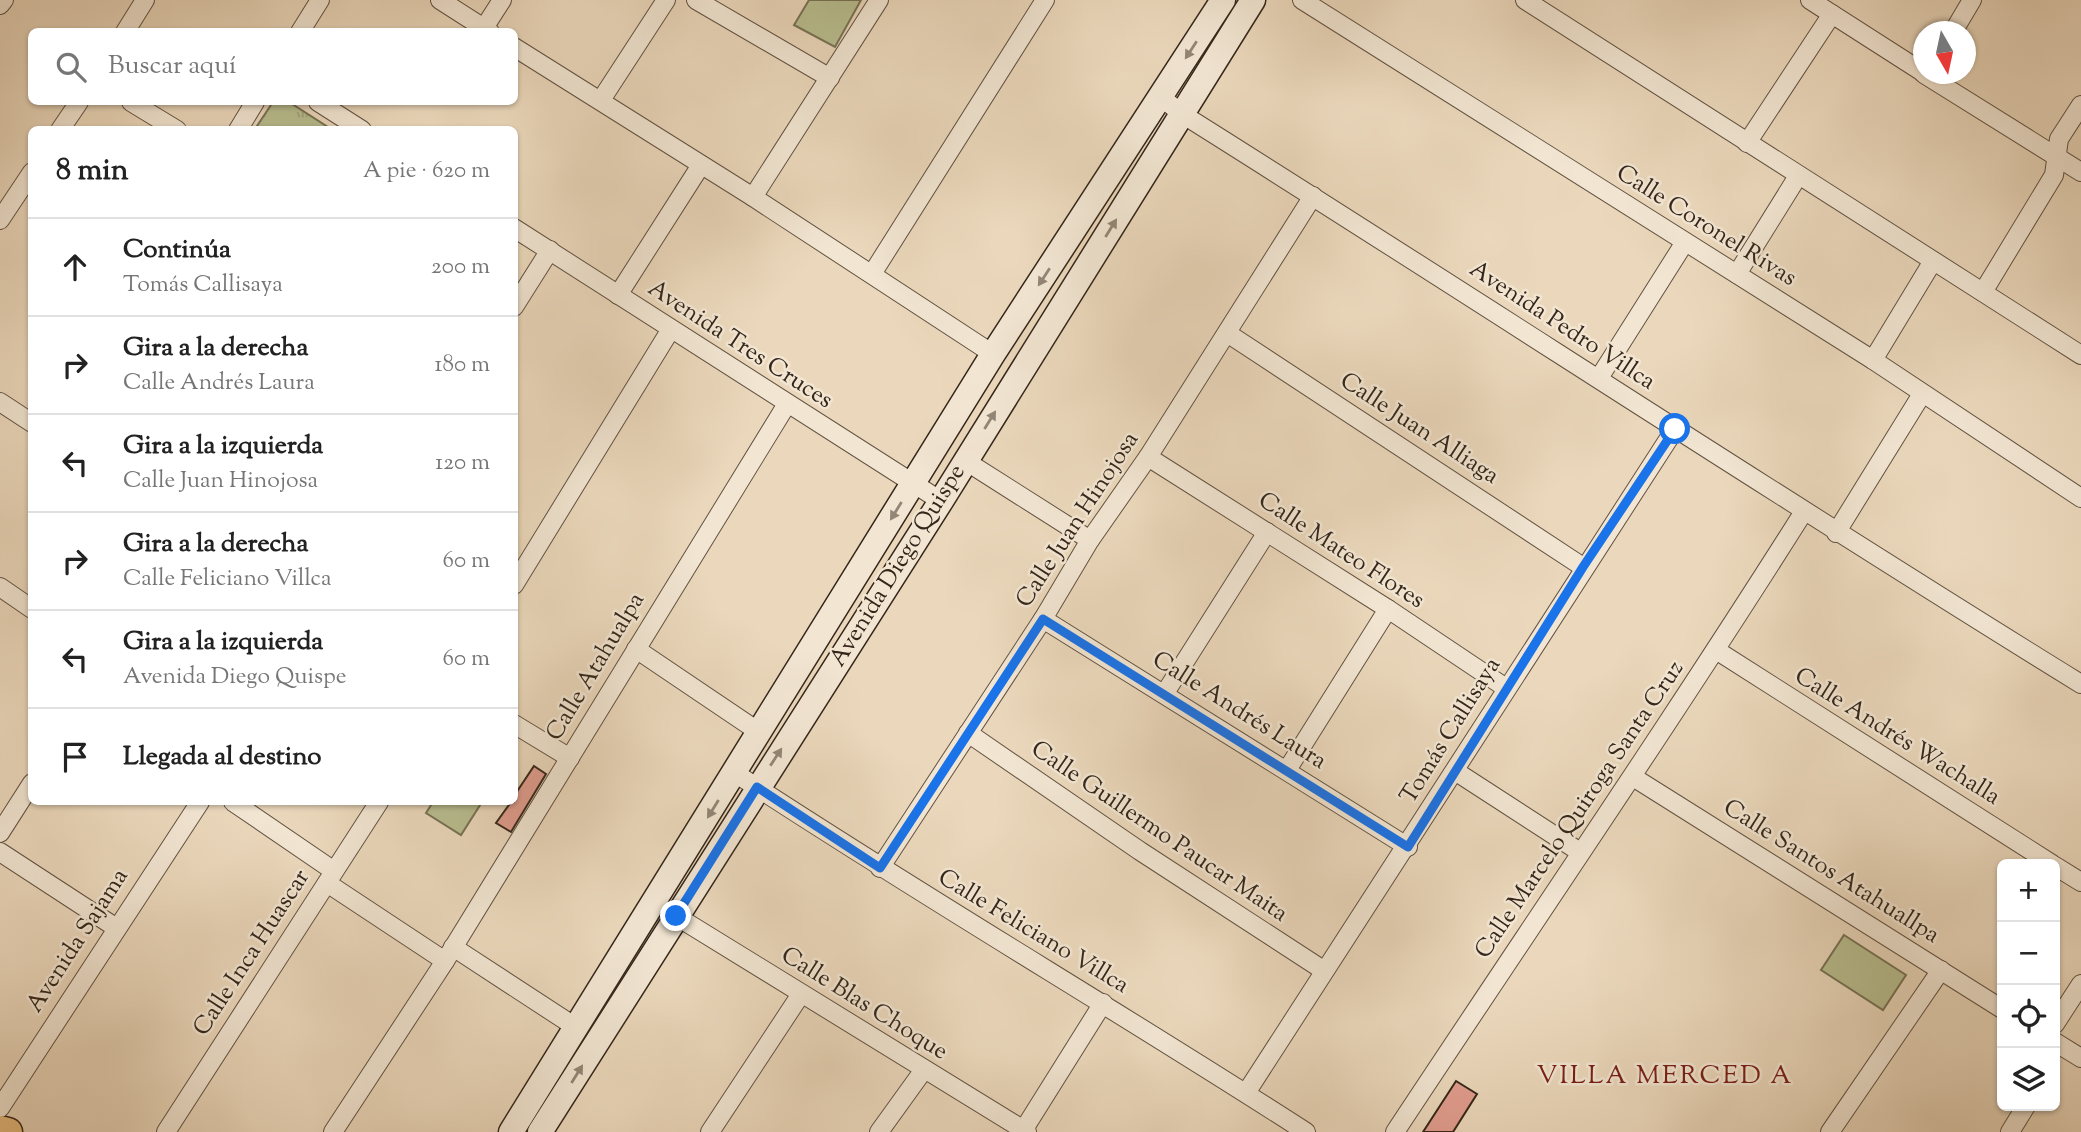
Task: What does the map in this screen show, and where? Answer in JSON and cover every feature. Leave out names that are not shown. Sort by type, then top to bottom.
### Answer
[{"type":"main road","points":[[0,1130],[8,1132]]},
{"type":"street","points":[[0,5],[4,0]]},
{"type":"street","points":[[128,28],[145,0]]},
{"type":"street","points":[[302,28],[320,0]]},
{"type":"street","points":[[440,0],[484,28]]},
{"type":"street","points":[[488,28],[502,0]]},
{"type":"street","points":[[601,100],[666,0]]},
{"type":"street","points":[[696,0],[830,78]]},
{"type":"street","points":[[753,197],[879,0]]},
{"type":"street","points":[[872,274],[1045,0]]},
{"type":"street","name":"Calle Coronel Rivas","points":[[1302,0],[1873,360],[2081,498]]},
{"type":"street","points":[[1525,0],[2081,355]]},
{"type":"street","points":[[1810,0],[1913,66]]},
{"type":"street","points":[[1960,21],[1972,0]]},
{"type":"street","name":"Avenida Diego Quispe","points":[[511,1132],[993,354],[1161,97],[1231,4]]},
{"type":"street","name":"Avenida Diego Quispe","points":[[540,1132],[941,501],[964,460],[1182,114],[1231,4]]},
{"type":"street","points":[[1747,143],[1832,14]]},
{"type":"street","points":[[518,49],[753,197],[993,354]]},
{"type":"street","points":[[1941,84],[2081,172]]},
{"type":"street","name":"Avenida Pedro Villca","points":[[1161,97],[1182,114],[1599,378],[1803,513],[2081,684]]},
{"type":"street","points":[[63,126],[77,105]]},
{"type":"street","points":[[136,105],[170,126]]},
{"type":"street","points":[[241,126],[254,105]]},
{"type":"street","points":[[323,105],[356,126]]},
{"type":"street","points":[[1983,292],[2054,175],[2059,139],[2081,105]]},
{"type":"street","points":[[618,295],[701,166]]},
{"type":"street","points":[[1737,274],[1798,176]]},
{"type":"street","points":[[0,220],[28,178]]},
{"type":"street","name":"Calle Juan Hinojosa","points":[[880,868],[1043,619],[1090,540],[1148,457],[1313,196]]},
{"type":"street","name":"Avenida Tres Cruces","points":[[518,230],[941,501]]},
{"type":"street","points":[[1599,378],[1685,242]]},
{"type":"street","points":[[518,301],[550,250]]},
{"type":"street","points":[[1873,360],[1933,261]]},
{"type":"street","points":[[518,577],[671,329]]},
{"type":"street","name":"Calle Juan Alliaga","points":[[1227,333],[1583,567]]},
{"type":"street","points":[[1836,533],[1922,394]]},
{"type":"street","points":[[0,402],[28,420]]},
{"type":"street","name":"Calle Atahualpa","points":[[333,1132],[449,954],[787,404]]},
{"type":"street","name":"Tomás Callisaya","points":[[1246,1093],[1323,970],[1408,847],[1583,567],[1675,429]]},
{"type":"street","name":"Calle Mateo Flores","points":[[1148,457],[1388,609],[1506,688]]},
{"type":"street","points":[[964,460],[1090,540]]},
{"type":"street","name":"Calle Marcelo Quiroga Santa Cruz","points":[[1395,1132],[1580,852],[1633,777],[1803,513]]},
{"type":"street","points":[[1165,694],[1267,532]]},
{"type":"street","points":[[0,587],[28,606]]},
{"type":"street","points":[[1287,770],[1388,609]]},
{"type":"street","name":"Calle Andrés Laura","points":[[1043,619],[1408,847]]},
{"type":"street","points":[[636,649],[759,732]]},
{"type":"street","name":"Calle Andrés Wachalla","points":[[1716,650],[2044,859]]},
{"type":"street","points":[[518,726],[570,758]]},
{"type":"street","name":"Calle Guillermo Paucar Maita","points":[[968,733],[1140,851],[1323,970]]},
{"type":"street","points":[[1455,771],[1580,852]]},
{"type":"street","name":"Calle Feliciano Villca","points":[[735,773],[880,868],[1103,1003],[1306,1132]]},
{"type":"street","name":"Calle Santos Atahuallpa","points":[[1633,777],[1997,1006]]},
{"type":"street","points":[[0,833],[28,789]]},
{"type":"street","name":"Avenida Sajama","points":[[0,1108],[115,928],[198,805]]},
{"type":"street","points":[[237,805],[331,877],[449,954],[577,1028]]},
{"type":"street","name":"Calle Inca Huascar","points":[[166,1132],[377,805]]},
{"type":"street","points":[[0,852],[115,928]]},
{"type":"street","name":"Calle Andrés Wachalla","points":[[2060,868],[2079,876]]},
{"type":"street","name":"Calle Blas Choque","points":[[676,916],[923,1071],[1026,1131]]},
{"type":"street","points":[[1830,1132],[1941,970]]},
{"type":"street","points":[[2060,1016],[2081,984]]},
{"type":"street","points":[[710,1132],[801,994]]},
{"type":"street","points":[[1026,1131],[1103,1003]]},
{"type":"street","points":[[2060,1051],[2081,1058]]},
{"type":"street","points":[[879,1132],[923,1071]]},
{"type":"street","points":[[2010,1132],[2023,1111]]},
{"type":"green space","points":[[809,0],[861,0],[835,47],[794,25]]},
{"type":"green space","points":[[271,105],[294,105],[326,126],[257,126]]},
{"type":"green space","points":[[431,805],[480,805],[461,835],[426,813]]},
{"type":"green space","points":[[1844,935],[1906,975],[1883,1010],[1821,970]]},
{"type":"building","points":[[534,766],[546,774],[511,832],[496,823],[509,805],[518,805],[518,790]]},
{"type":"building","points":[[1456,1081],[1477,1094],[1453,1132],[1423,1132]]},
{"type":"district","name":"VILLA MERCED A","points":[[1665,1076]]},
{"type":"route","points":[[676,916],[757,787],[880,868],[1043,619],[1408,847],[1583,567],[1675,429]]}]
